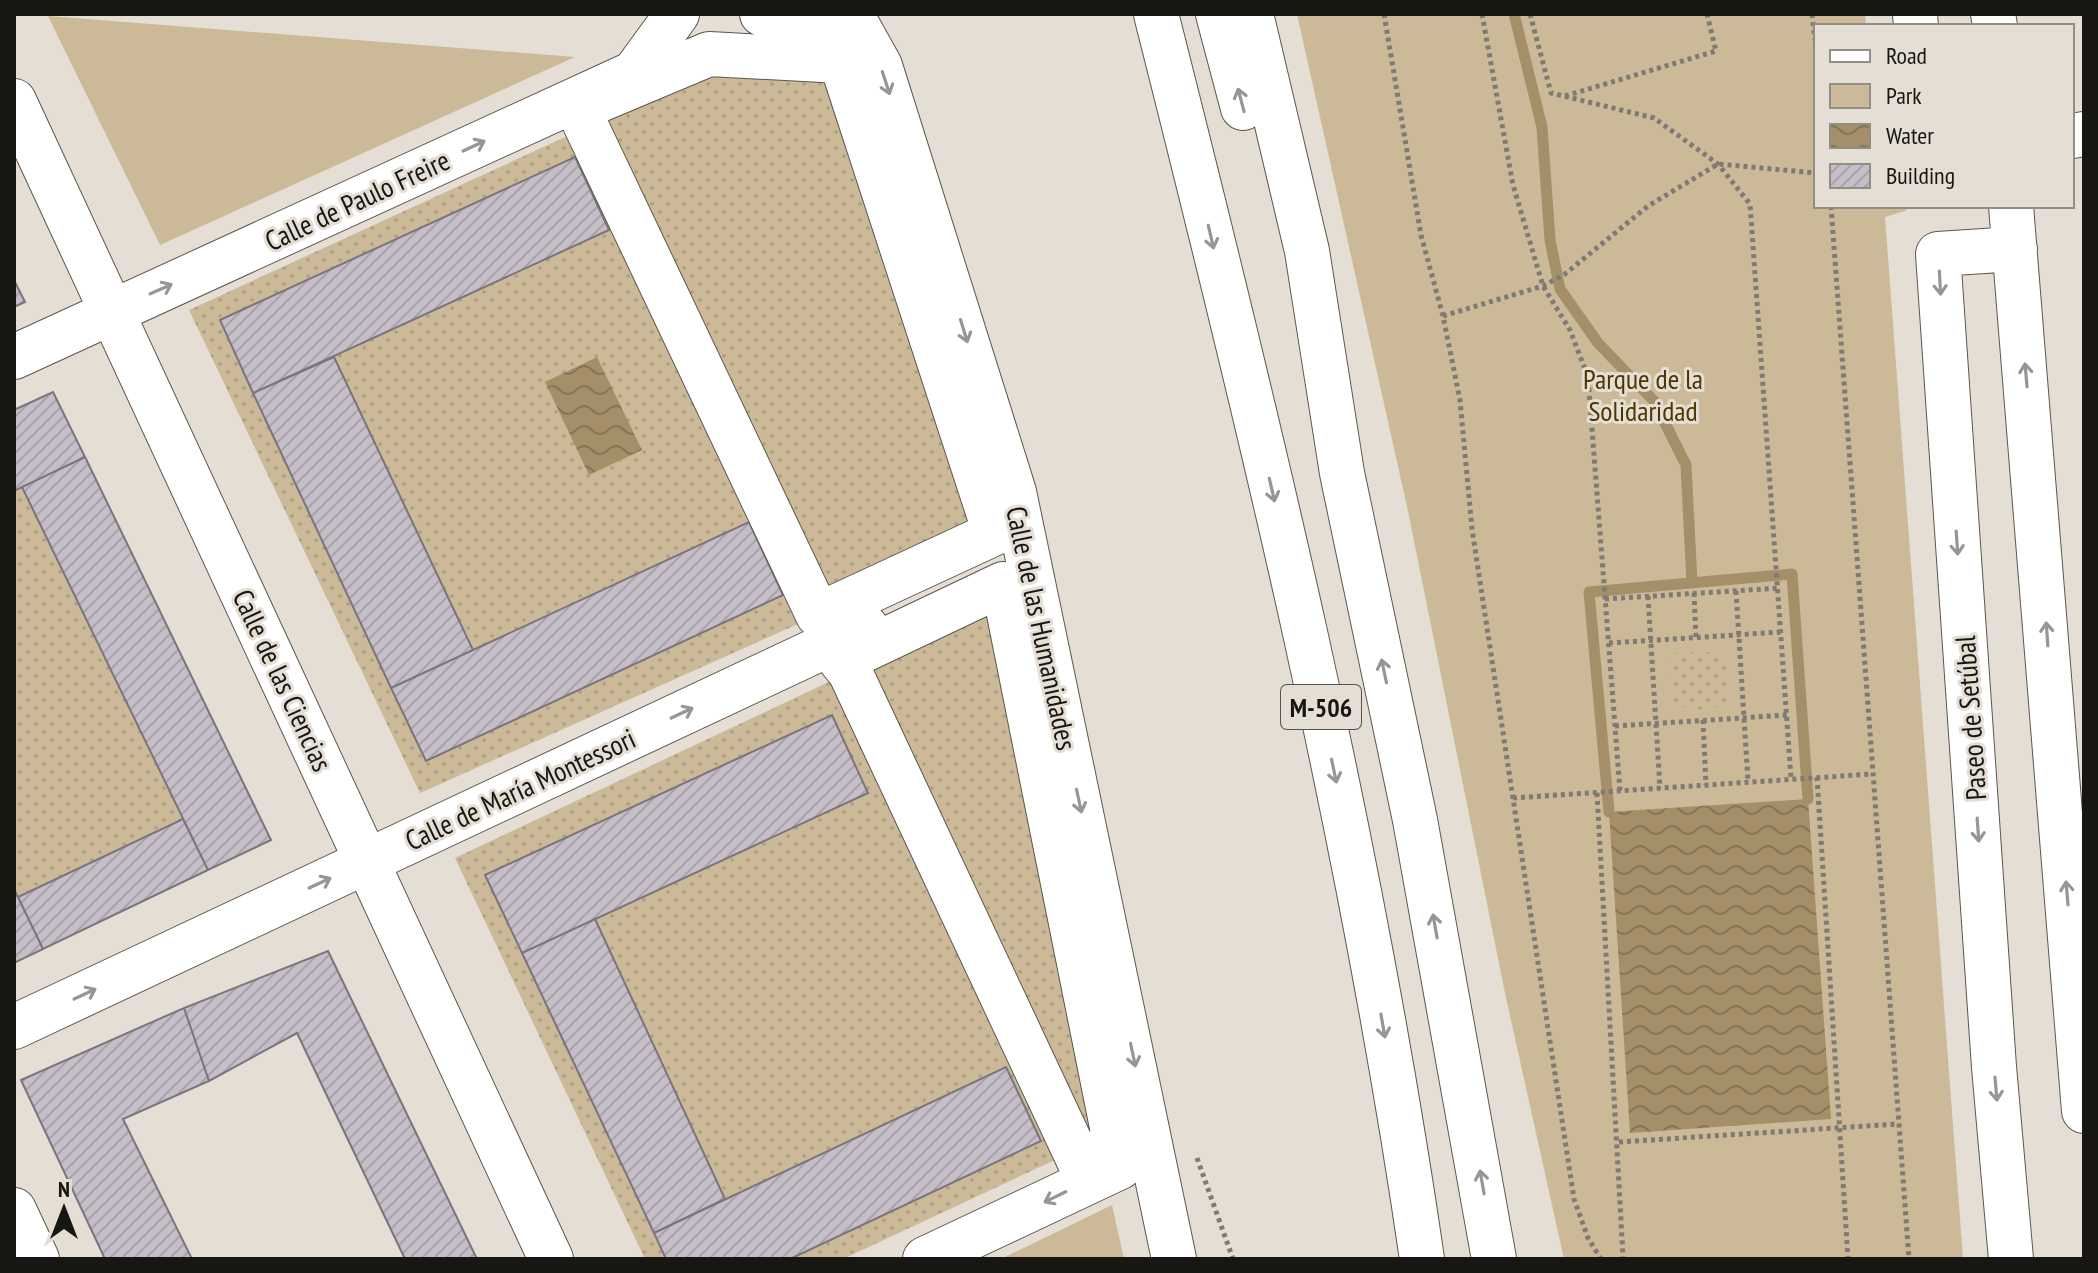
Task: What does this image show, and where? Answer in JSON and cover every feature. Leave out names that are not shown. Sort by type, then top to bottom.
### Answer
[{"type":"main road","name":"Calle de Paulo Freire","points":[[14,357],[634,73],[677,14]]},
{"type":"main road","points":[[762,14],[852,18]]},
{"type":"main road","points":[[1139,14],[1193,161]]},
{"type":"main road","name":"M-506","points":[[1156,14],[1282,530],[1350,841],[1422,1259]]},
{"type":"main road","name":"M-506","points":[[1218,14],[1342,473],[1415,820],[1494,1259]]},
{"type":"main road","points":[[1251,14],[1307,251],[1342,473]]},
{"type":"main road","name":"Calle de las Humanidades","points":[[852,18],[880,66],[1014,492],[1174,1259]]},
{"type":"main road","points":[[709,54],[841,61],[995,533],[818,615],[578,109],[709,54]]},
{"type":"main road","name":"Calle de las Ciencias","points":[[14,101],[551,1259]]},
{"type":"main road","points":[[2011,208],[2084,1111]]},
{"type":"main road","name":"Paseo de Setúbal","points":[[2011,1259],[1994,1067],[1938,254],[2015,249]]},
{"type":"main road","name":"Calle de María Montessori","points":[[14,1027],[1027,552]]},
{"type":"main road","points":[[1003,584],[1115,1142],[1080,1163],[863,700],[841,661],[1003,584]]},
{"type":"main road","points":[[925,1259],[1103,1174],[1152,1155]]},
{"type":"main road","points":[[14,1210],[37,1259]]},
{"type":"path","points":[[1384,14],[1421,235],[1443,316],[1460,400],[1472,529],[1574,1199],[1588,1238],[1601,1259]]},
{"type":"path","points":[[1482,14],[1513,185],[1543,286],[1570,330],[1588,377],[1615,726],[1616,791]]},
{"type":"path","points":[[1530,14],[1551,93],[1654,118],[1718,164],[1750,204],[1795,778]]},
{"type":"path","points":[[1564,97],[1716,51],[1707,14]]},
{"type":"path","points":[[1443,316],[1543,286],[1565,274],[1648,206],[1718,164],[1814,173]]},
{"type":"path","points":[[1831,208],[1909,1259]]},
{"type":"path","points":[[1605,599],[1779,586]]},
{"type":"path","points":[[1736,591],[1748,781]]},
{"type":"path","points":[[1694,593],[1696,638]]},
{"type":"path","points":[[1648,596],[1660,788]]},
{"type":"path","points":[[1609,643],[1782,632]]},
{"type":"path","points":[[1615,726],[1788,715]]},
{"type":"path","points":[[1703,720],[1706,785]]},
{"type":"path","points":[[1513,798],[1872,774]]},
{"type":"path","points":[[1815,777],[1842,1127],[1848,1259]]},
{"type":"path","points":[[1597,793],[1619,1142],[1623,1257]]},
{"type":"path","points":[[1619,1142],[1898,1124]]},
{"type":"path","points":[[1222,1223],[1233,1259]]},
{"type":"green space","name":"Parque de la Solidaridad","points":[[1297,14],[1865,14],[1866,24],[1814,24],[1814,208],[1908,208],[1885,217],[1963,1259],[1564,1259],[1505,993],[1408,511]]},
{"type":"green space","points":[[48,16],[575,57],[160,245]]},
{"type":"green space","points":[[710,65],[838,72],[982,531],[819,600],[591,115]]},
{"type":"green space","points":[[587,127],[818,615],[420,793],[189,310]]},
{"type":"green space","points":[[53,392],[271,840],[14,963],[14,410]]},
{"type":"green space","points":[[992,596],[1106,1137],[1081,1153],[851,664]]},
{"type":"green space","points":[[1719,652],[1728,662],[1729,700],[1700,710],[1671,701],[1669,662],[1673,653]]},
{"type":"green space","points":[[850,672],[1076,1150],[843,1259],[645,1259],[455,858]]},
{"type":"green space","points":[[1112,1205],[1124,1259],[1001,1259]]},
{"type":"water","points":[[597,357],[642,450],[589,475],[545,382]]},
{"type":"water","points":[[1808,799],[1831,1119],[1630,1133],[1609,812]]},
{"type":"building","points":[[575,157],[609,230],[253,393],[220,320]]},
{"type":"building","points":[[14,280],[25,302],[14,307]]},
{"type":"building","points":[[334,357],[473,650],[391,688],[253,393]]},
{"type":"building","points":[[53,392],[85,457],[14,491],[14,410]]},
{"type":"building","points":[[85,457],[271,840],[208,870],[22,487]]},
{"type":"building","points":[[749,522],[783,595],[426,761],[391,688]]},
{"type":"building","points":[[832,715],[868,793],[522,953],[485,875]]},
{"type":"building","points":[[183,819],[208,870],[43,949],[18,897]]},
{"type":"building","points":[[14,889],[43,949],[14,963]]},
{"type":"building","points":[[595,919],[725,1199],[654,1233],[522,953]]},
{"type":"building","points":[[328,951],[477,1259],[405,1259],[297,1033],[209,1081],[184,1008]]},
{"type":"building","points":[[184,1008],[209,1081],[123,1119],[192,1259],[105,1259],[21,1080]]},
{"type":"building","points":[[1006,1067],[1041,1141],[790,1259],[666,1259],[654,1233]]},
{"type":"waterway","points":[[1514,14],[1542,127],[1550,240],[1560,289],[1598,343],[1654,401],[1686,465],[1692,583]]},
{"type":"waterway","points":[[1609,812],[1589,592],[1792,574],[1808,799]]}]
